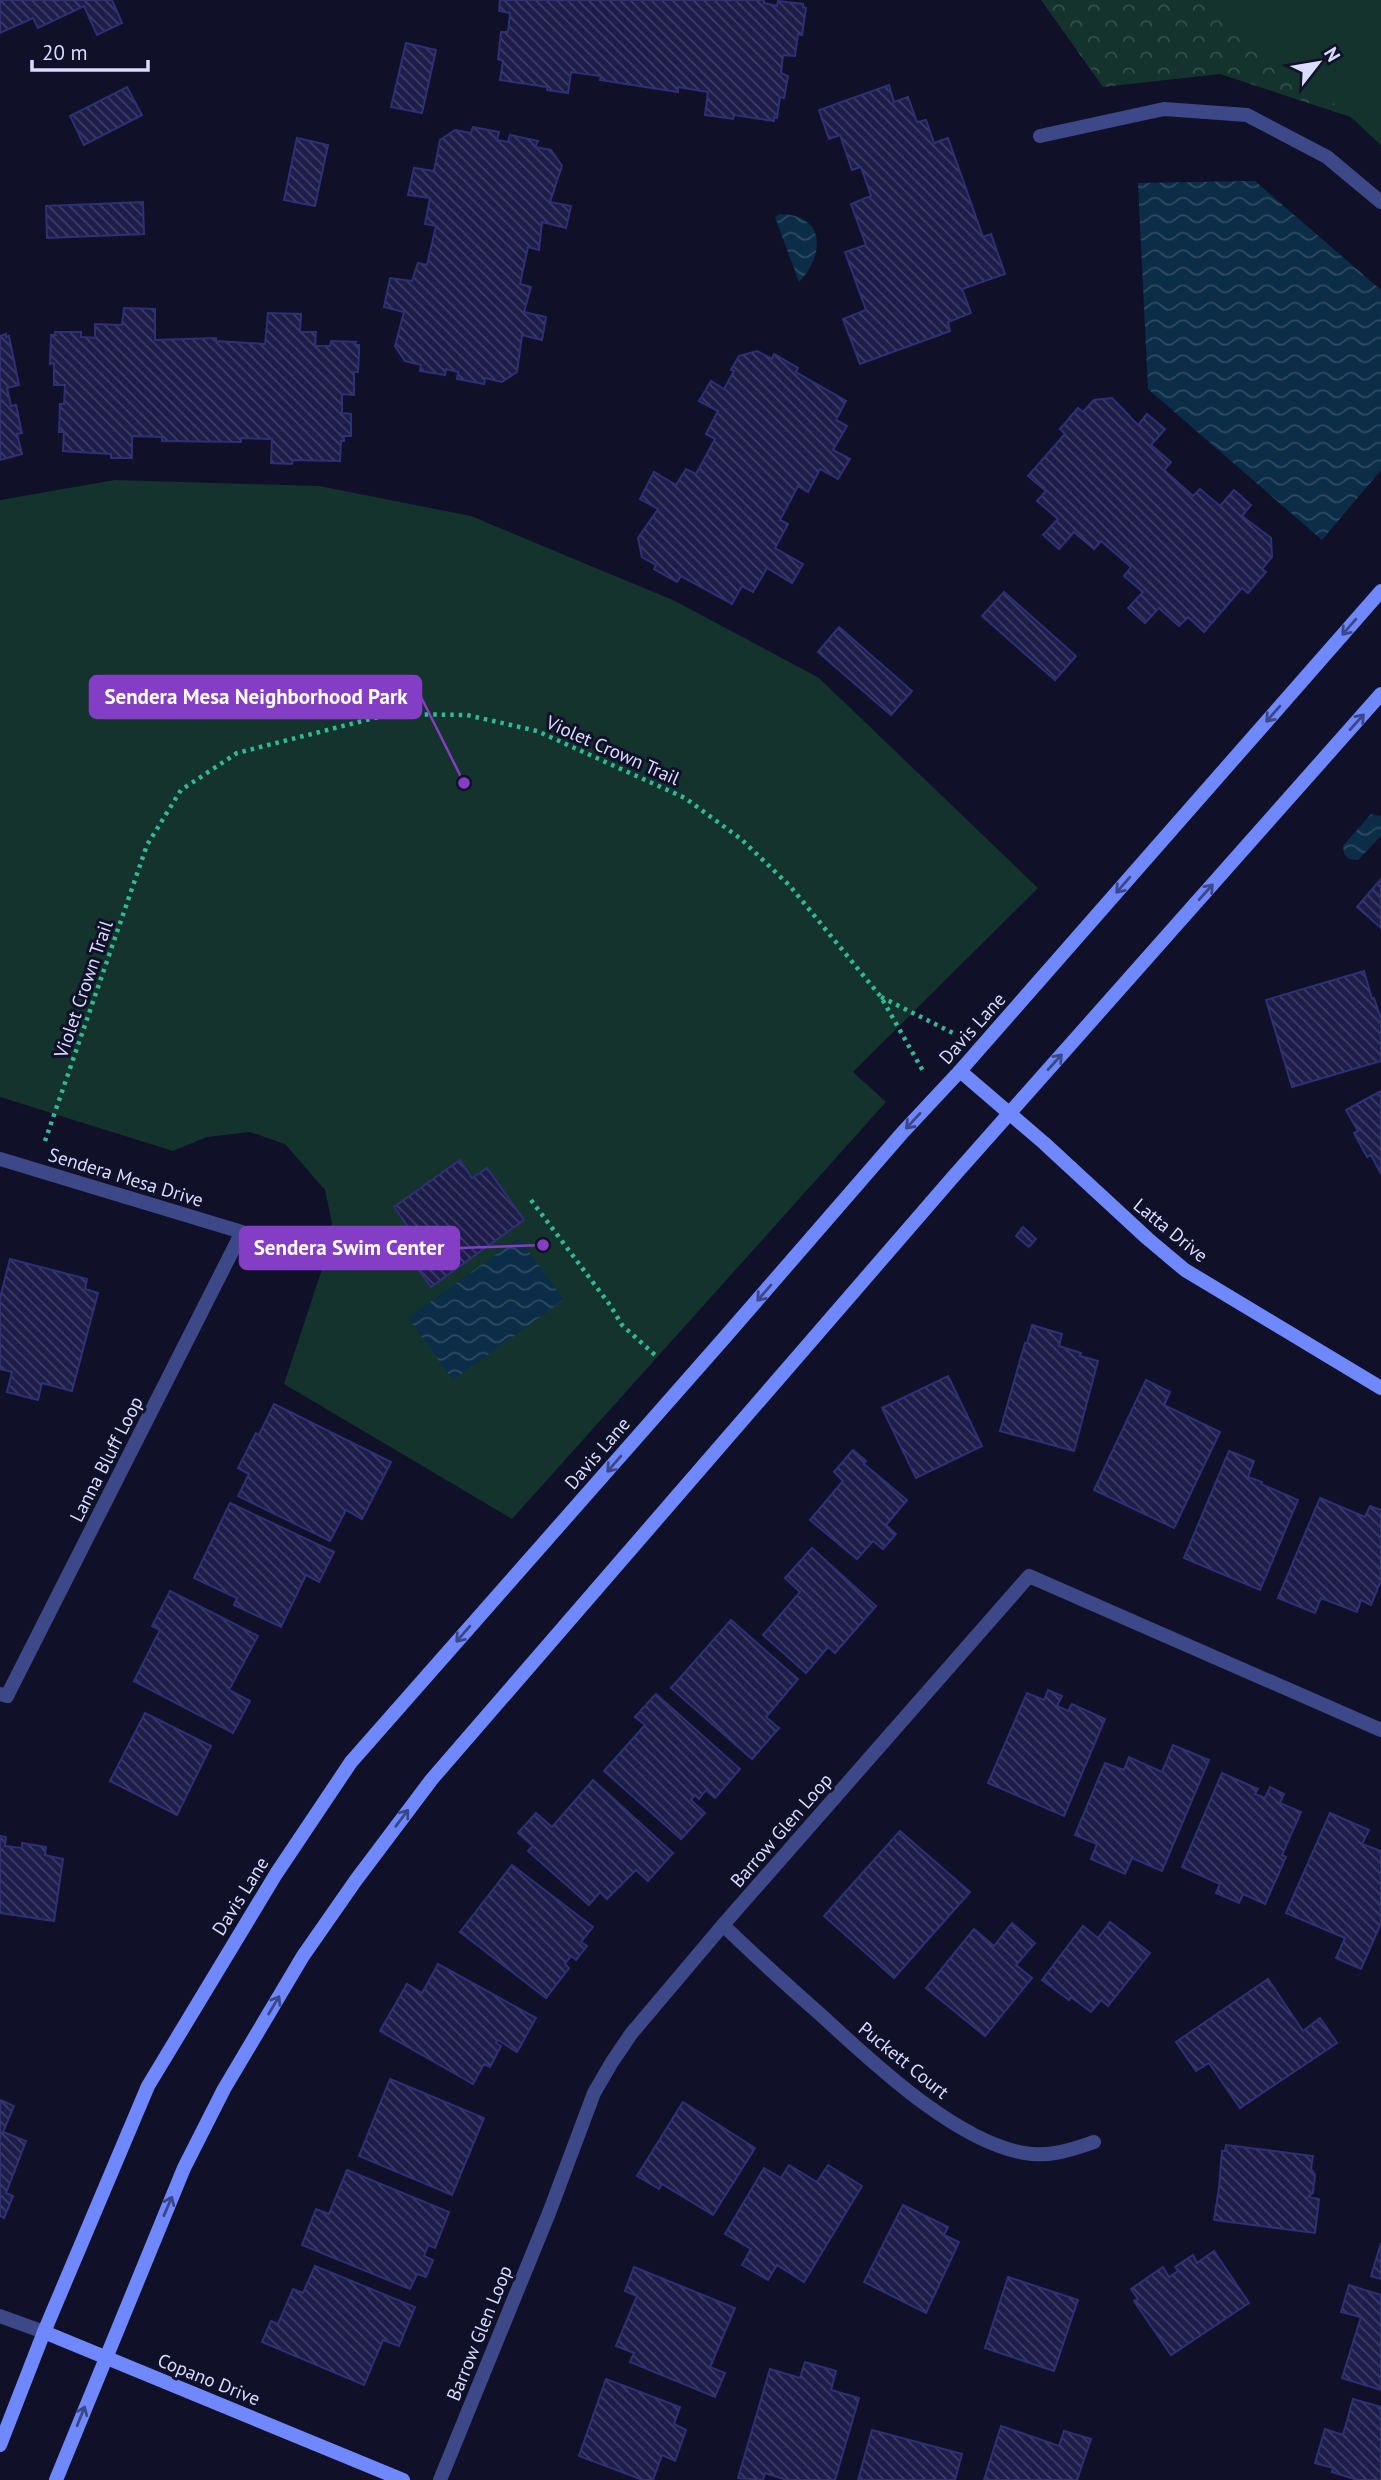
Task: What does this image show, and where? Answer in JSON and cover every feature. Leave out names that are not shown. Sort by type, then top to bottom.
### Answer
[{"type":"main road","name":"Davis Lane","points":[[0,2445],[44,2332],[148,2086],[276,1874],[351,1762],[1381,591]]},
{"type":"main road","points":[[56,2480],[184,2168],[224,2089],[303,1956],[355,1880],[432,1779],[1009,1113],[1381,694]]},
{"type":"main road","name":"Latta Drive","points":[[960,1071],[1185,1270],[1381,1388]]},
{"type":"main road","name":"Copano Drive","points":[[44,2332],[403,2480]]},
{"type":"street","points":[[1040,136],[1164,109],[1247,115],[1327,157],[1381,202]]},
{"type":"street","name":"Sendera Mesa Drive","points":[[0,1159],[242,1232]]},
{"type":"street","name":"Lanna Bluff Loop","points":[[0,1694],[8,1696],[242,1232]]},
{"type":"street","name":"Barrow Glen Loop","points":[[440,2480],[549,2213],[594,2093],[631,2034],[1029,1576],[1381,1730]]},
{"type":"street","name":"Puckett Court","points":[[723,1926],[866,2056],[915,2096],[957,2125],[997,2146],[1031,2154],[1063,2153],[1094,2142]]},
{"type":"street","name":"Copano Drive","points":[[0,2316],[44,2332]]},
{"type":"path","name":"Violet Crown Trail","points":[[45,1141],[147,845],[181,790],[237,753],[390,714],[467,715],[537,731],[685,798],[741,839],[790,886],[881,997],[925,1073]]},
{"type":"path","name":"Violet Crown Trail","points":[[881,997],[956,1034]]},
{"type":"path","points":[[531,1200],[622,1325],[655,1355]]},
{"type":"green space","points":[[1041,0],[1381,0],[1381,145],[1351,117],[1220,74],[1103,87]]},
{"type":"green space","points":[[1202,0],[1381,0],[1381,145],[1351,117]]},
{"type":"green space","points":[[115,480],[319,486],[471,516],[675,601],[819,678],[1038,888],[853,1072],[886,1102],[512,1519],[284,1384],[323,1266],[332,1223],[325,1190],[285,1144],[250,1132],[207,1137],[173,1151],[0,1097],[0,500]]},
{"type":"water","points":[[1255,181],[1381,290],[1381,470],[1322,540],[1148,389],[1138,183]]},
{"type":"water","points":[[780,214],[806,221],[816,238],[817,249],[813,260],[799,282],[775,217]]},
{"type":"water","points":[[1371,814],[1381,816],[1381,836],[1358,860],[1349,859],[1344,854],[1343,846]]},
{"type":"water","points":[[519,1238],[564,1300],[453,1380],[408,1318]]},
{"type":"building","points":[[0,0],[112,0],[122,23],[97,35],[84,6],[38,28],[33,18],[0,33]]},
{"type":"building","points":[[500,0],[764,0],[764,3],[777,6],[778,1],[803,4],[806,8],[802,35],[798,34],[795,56],[783,55],[781,73],[788,76],[784,98],[780,97],[777,118],[774,117],[774,121],[734,115],[733,119],[705,115],[708,92],[678,87],[678,92],[600,80],[601,76],[571,72],[568,93],[500,80],[503,61],[498,59],[501,32],[508,32],[510,13],[499,11]]},
{"type":"building","points":[[406,43],[436,50],[422,113],[391,107]]},
{"type":"building","points":[[889,85],[894,102],[908,97],[917,122],[926,120],[934,143],[948,138],[983,237],[991,234],[1005,274],[962,289],[971,313],[948,322],[950,331],[860,364],[843,319],[866,310],[845,252],[866,245],[851,204],[871,196],[861,167],[852,170],[840,135],[829,139],[819,110]]},
{"type":"building","points":[[127,87],[142,115],[84,145],[70,116]]},
{"type":"building","points":[[473,127],[499,132],[497,140],[508,142],[510,135],[538,141],[535,147],[551,150],[562,166],[550,202],[571,206],[566,228],[542,222],[539,250],[528,247],[520,284],[531,287],[524,312],[546,317],[542,340],[522,335],[517,372],[502,382],[485,378],[484,384],[457,379],[458,372],[446,369],[445,375],[420,371],[421,365],[405,361],[395,346],[404,312],[384,307],[390,278],[412,281],[418,263],[427,265],[436,226],[425,224],[430,198],[408,195],[414,168],[434,171],[440,140],[455,130],[471,133]]},
{"type":"building","points":[[297,138],[328,145],[315,206],[284,200]]},
{"type":"building","points":[[143,202],[144,234],[47,238],[46,206]]},
{"type":"building","points":[[124,308],[155,309],[155,340],[216,338],[216,341],[265,344],[268,313],[301,314],[300,332],[316,332],[315,346],[330,346],[331,341],[356,342],[355,345],[359,345],[359,353],[358,372],[354,372],[354,395],[342,394],[342,413],[351,414],[351,436],[344,436],[344,441],[341,441],[340,461],[293,460],[292,464],[271,463],[272,439],[241,438],[241,442],[162,441],[162,437],[132,436],[132,458],[111,458],[111,454],[63,451],[64,432],[59,432],[60,404],[64,404],[65,385],[54,385],[54,363],[50,364],[51,335],[56,335],[55,332],[81,332],[81,337],[95,338],[95,324],[122,325]]},
{"type":"building","points":[[6,334],[6,337],[9,336],[19,385],[7,388],[11,406],[16,405],[22,433],[17,434],[22,454],[0,460],[0,336]]},
{"type":"building","points":[[757,351],[772,359],[774,354],[798,368],[796,372],[846,401],[836,420],[847,426],[833,450],[850,459],[838,479],[820,469],[808,492],[798,486],[780,520],[788,524],[775,548],[803,564],[792,583],[767,568],[753,592],[742,586],[732,604],[681,576],[677,582],[654,569],[656,565],[642,557],[638,538],[658,509],[640,499],[654,472],[676,485],[686,469],[696,474],[715,439],[706,434],[718,411],[699,401],[711,381],[724,389],[739,356]]},
{"type":"building","points":[[1112,398],[1138,425],[1147,414],[1165,429],[1151,445],[1171,462],[1164,470],[1193,496],[1200,489],[1220,506],[1234,490],[1251,505],[1242,516],[1271,538],[1272,557],[1262,569],[1266,572],[1248,593],[1242,588],[1204,632],[1188,617],[1179,626],[1159,608],[1145,623],[1128,608],[1143,592],[1124,576],[1131,567],[1101,541],[1094,549],[1074,532],[1059,549],[1043,535],[1058,519],[1037,501],[1046,491],[1028,476],[1065,434],[1060,429],[1078,408],[1083,412],[1094,400]]},
{"type":"building","points":[[1004,592],[1076,656],[1055,680],[982,616]]},
{"type":"building","points":[[839,627],[912,691],[891,715],[818,652]]},
{"type":"building","points":[[1381,879],[1381,928],[1357,907]]},
{"type":"building","points":[[1364,971],[1381,1019],[1381,1061],[1292,1087],[1266,1000]]},
{"type":"building","points":[[1381,1091],[1381,1174],[1371,1155],[1367,1157],[1354,1133],[1358,1131],[1346,1110]]},
{"type":"building","points":[[460,1160],[472,1178],[487,1168],[524,1220],[431,1287],[393,1235],[407,1225],[394,1207]]},
{"type":"building","points":[[1023,1227],[1036,1239],[1029,1247],[1016,1236]]},
{"type":"building","points":[[10,1259],[87,1279],[85,1289],[98,1293],[72,1391],[42,1383],[38,1400],[7,1392],[12,1372],[0,1369],[0,1298]]},
{"type":"building","points":[[1032,1325],[1062,1334],[1059,1346],[1098,1361],[1074,1451],[1000,1431]]},
{"type":"building","points":[[948,1376],[982,1446],[916,1478],[882,1408]]},
{"type":"building","points":[[1146,1380],[1170,1392],[1164,1405],[1220,1432],[1174,1528],[1094,1490]]},
{"type":"building","points":[[274,1404],[391,1462],[362,1519],[346,1510],[330,1541],[238,1496],[249,1474],[238,1468],[256,1433],[259,1435]]},
{"type":"building","points":[[853,1450],[866,1461],[864,1464],[907,1500],[886,1525],[896,1534],[883,1549],[873,1541],[857,1559],[810,1520],[843,1481],[834,1472]]},
{"type":"building","points":[[1229,1451],[1254,1461],[1248,1477],[1298,1500],[1260,1590],[1184,1558]]},
{"type":"building","points":[[1320,1498],[1365,1517],[1370,1506],[1381,1510],[1381,1580],[1371,1605],[1361,1600],[1357,1612],[1321,1598],[1315,1613],[1278,1598]]},
{"type":"building","points":[[230,1503],[334,1552],[319,1582],[306,1575],[281,1627],[234,1605],[237,1598],[194,1578]]},
{"type":"building","points":[[812,1548],[876,1606],[835,1653],[828,1647],[806,1673],[763,1635],[800,1592],[785,1578]]},
{"type":"building","points":[[170,1591],[258,1636],[229,1690],[250,1701],[233,1733],[134,1681],[160,1630],[152,1626]]},
{"type":"building","points":[[731,1620],[798,1679],[766,1717],[779,1728],[752,1759],[671,1688]]},
{"type":"building","points":[[1048,1690],[1062,1696],[1057,1706],[1068,1711],[1072,1704],[1105,1719],[1064,1816],[988,1783],[1027,1693],[1044,1700]]},
{"type":"building","points":[[656,1694],[740,1769],[715,1798],[706,1790],[699,1799],[695,1795],[691,1800],[705,1813],[681,1839],[604,1771],[645,1725],[635,1717]]},
{"type":"building","points":[[145,1713],[211,1746],[177,1815],[110,1781]]},
{"type":"building","points":[[1173,1745],[1209,1760],[1162,1871],[1132,1858],[1125,1874],[1091,1859],[1097,1844],[1075,1835],[1105,1763],[1124,1770],[1129,1757],[1162,1772]]},
{"type":"building","points":[[1222,1773],[1258,1789],[1255,1794],[1265,1798],[1270,1787],[1284,1794],[1280,1803],[1301,1812],[1282,1855],[1286,1857],[1265,1904],[1243,1894],[1239,1903],[1216,1893],[1220,1884],[1182,1867]]},
{"type":"building","points":[[593,1780],[673,1853],[648,1881],[636,1870],[607,1899],[600,1892],[589,1905],[528,1851],[533,1846],[518,1833],[536,1813],[552,1827]]},
{"type":"building","points":[[1330,1813],[1369,1830],[1362,1844],[1381,1851],[1381,1923],[1361,1969],[1336,1958],[1345,1938],[1286,1913]]},
{"type":"building","points":[[900,1831],[970,1892],[894,1978],[824,1916]]},
{"type":"building","points":[[0,1836],[6,1837],[5,1846],[22,1848],[22,1843],[46,1847],[45,1855],[63,1859],[54,1921],[0,1913]]},
{"type":"building","points":[[512,1865],[593,1927],[581,1942],[587,1946],[576,1960],[571,1956],[565,1964],[569,1968],[546,1998],[460,1932]]},
{"type":"building","points":[[1110,1922],[1150,1953],[1108,2006],[1101,2000],[1091,2012],[1042,1980],[1083,1926],[1098,1938]]},
{"type":"building","points":[[1012,1923],[1035,1943],[1016,1965],[1032,1978],[985,2036],[926,1988],[974,1929],[994,1946]]},
{"type":"building","points":[[438,1964],[536,2018],[517,2052],[498,2040],[496,2043],[501,2046],[490,2067],[484,2064],[473,2084],[380,2031],[407,1984],[422,1993]]},
{"type":"building","points":[[1268,1979],[1303,2031],[1320,2018],[1337,2043],[1240,2108],[1209,2063],[1196,2071],[1176,2042]]},
{"type":"building","points":[[390,2079],[484,2118],[452,2195],[359,2156]]},
{"type":"building","points":[[0,2100],[14,2106],[3,2132],[26,2141],[6,2193],[13,2196],[4,2218],[0,2216]]},
{"type":"building","points":[[683,2102],[755,2148],[713,2215],[662,2184],[659,2189],[637,2176]]},
{"type":"building","points":[[1226,2145],[1313,2156],[1313,2193],[1308,2197],[1319,2199],[1315,2233],[1214,2220],[1222,2151],[1225,2151]]},
{"type":"building","points":[[789,2165],[817,2182],[828,2165],[862,2186],[804,2282],[777,2265],[768,2280],[742,2265],[751,2249],[725,2234],[764,2168],[781,2178]]},
{"type":"building","points":[[347,2170],[449,2212],[435,2248],[428,2245],[424,2256],[433,2260],[426,2277],[417,2274],[410,2289],[302,2245],[316,2209],[329,2214]]},
{"type":"building","points":[[903,2205],[948,2227],[944,2235],[959,2242],[926,2313],[864,2282]]},
{"type":"building","points":[[1381,2243],[1381,2279],[1371,2276]]},
{"type":"building","points":[[1214,2251],[1249,2303],[1171,2355],[1134,2301],[1138,2299],[1131,2289],[1163,2267],[1169,2277],[1178,2271],[1175,2267],[1193,2255],[1197,2263]]},
{"type":"building","points":[[315,2266],[415,2307],[399,2346],[383,2340],[364,2385],[262,2342],[271,2321],[278,2324],[293,2289],[303,2293]]},
{"type":"building","points":[[634,2267],[735,2308],[710,2367],[725,2373],[715,2397],[630,2362],[634,2353],[616,2346],[637,2296],[625,2291]]},
{"type":"building","points":[[1008,2277],[1078,2300],[1054,2371],[985,2348]]},
{"type":"building","points":[[1349,2285],[1381,2295],[1381,2390],[1342,2378],[1361,2317],[1341,2312]]},
{"type":"building","points":[[805,2362],[836,2371],[831,2390],[859,2398],[835,2480],[787,2480],[765,2473],[763,2480],[738,2478],[770,2369],[800,2378]]},
{"type":"building","points":[[606,2379],[680,2407],[674,2424],[686,2430],[675,2461],[662,2455],[653,2480],[643,2480],[579,2456]]},
{"type":"building","points":[[1353,2399],[1381,2407],[1381,2480],[1358,2480],[1332,2472],[1333,2468],[1315,2463],[1325,2429],[1343,2435]]},
{"type":"building","points":[[1001,2426],[1059,2446],[1064,2431],[1091,2439],[1077,2480],[984,2480]]},
{"type":"building","points":[[872,2430],[962,2454],[955,2480],[858,2480]]},
{"type":"place","name":"Sendera Mesa Neighborhood Park","points":[[464,783]]},
{"type":"place","name":"Sendera Swim Center","points":[[543,1245]]}]
